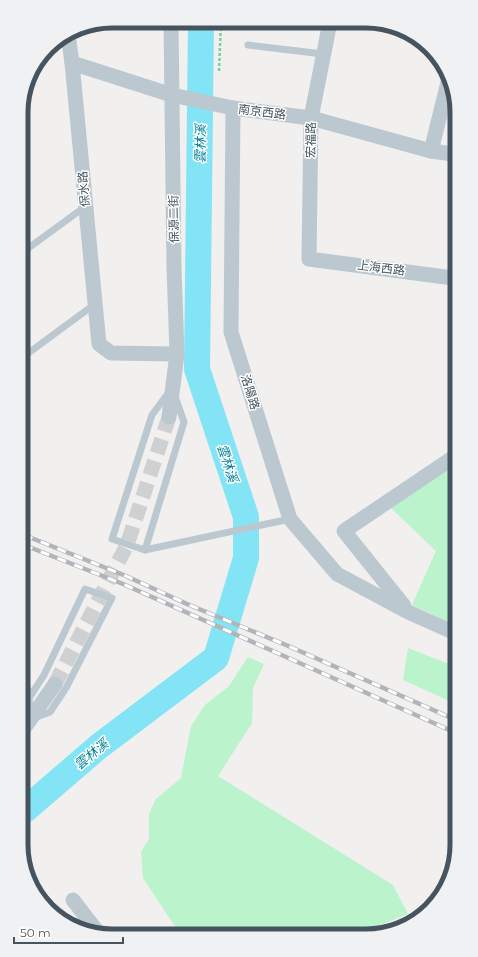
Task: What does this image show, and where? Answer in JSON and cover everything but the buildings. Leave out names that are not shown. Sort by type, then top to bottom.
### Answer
[{"type":"street","name":"保源二街","points":[[169,417],[177,354],[174,267],[176,96],[171,28]]},
{"type":"street","name":"宏福路","points":[[309,259],[311,118],[329,28]]},
{"type":"street","name":"保水路","points":[[68,40],[72,63],[99,344],[111,353],[177,354]]},
{"type":"street","name":"南京西路","points":[[72,63],[176,96],[228,107],[311,118],[430,151],[450,154]]},
{"type":"street","points":[[430,151],[446,88]]},
{"type":"street","name":"洛陽路","points":[[228,107],[231,332],[290,519],[337,574],[408,612],[450,630]]},
{"type":"street","name":"上海西路","points":[[309,259],[450,278]]},
{"type":"street","name":"洛陽路","points":[[408,612],[344,531],[450,460]]},
{"type":"street","points":[[28,723],[55,684]]},
{"type":"street","points":[[73,900],[93,926]]},
{"type":"lane","points":[[248,45],[323,54]]},
{"type":"lane","points":[[28,248],[86,206]]},
{"type":"lane","points":[[28,353],[95,304]]},
{"type":"lane","points":[[145,550],[184,422],[172,388]]},
{"type":"lane","points":[[172,388],[152,415],[112,539],[145,550],[290,519]]},
{"type":"lane","points":[[28,693],[28,723],[50,712],[66,688],[112,598],[85,589],[44,675],[29,698]]},
{"type":"path","points":[[219,71],[221,28]]},
{"type":"green space","points":[[450,468],[450,623],[412,605],[436,551],[391,508]]},
{"type":"green space","points":[[408,648],[450,663],[450,701],[403,680]]},
{"type":"green space","points":[[248,657],[264,664],[253,688],[252,723],[218,776],[393,885],[408,914],[370,929],[177,929],[143,878],[141,852],[149,839],[149,814],[156,799],[181,778],[191,726],[205,705],[229,686]]},
{"type":"waterway","name":"雲林溪","points":[[28,807],[98,747],[216,658],[246,558],[246,517],[197,369],[201,28]]},
{"type":"tunnel","points":[[55,684],[127,545],[169,417]]},
{"type":"railway","points":[[28,537],[126,576],[187,604],[286,645],[450,717]]},
{"type":"railway","points":[[28,547],[123,584],[450,730]]}]
